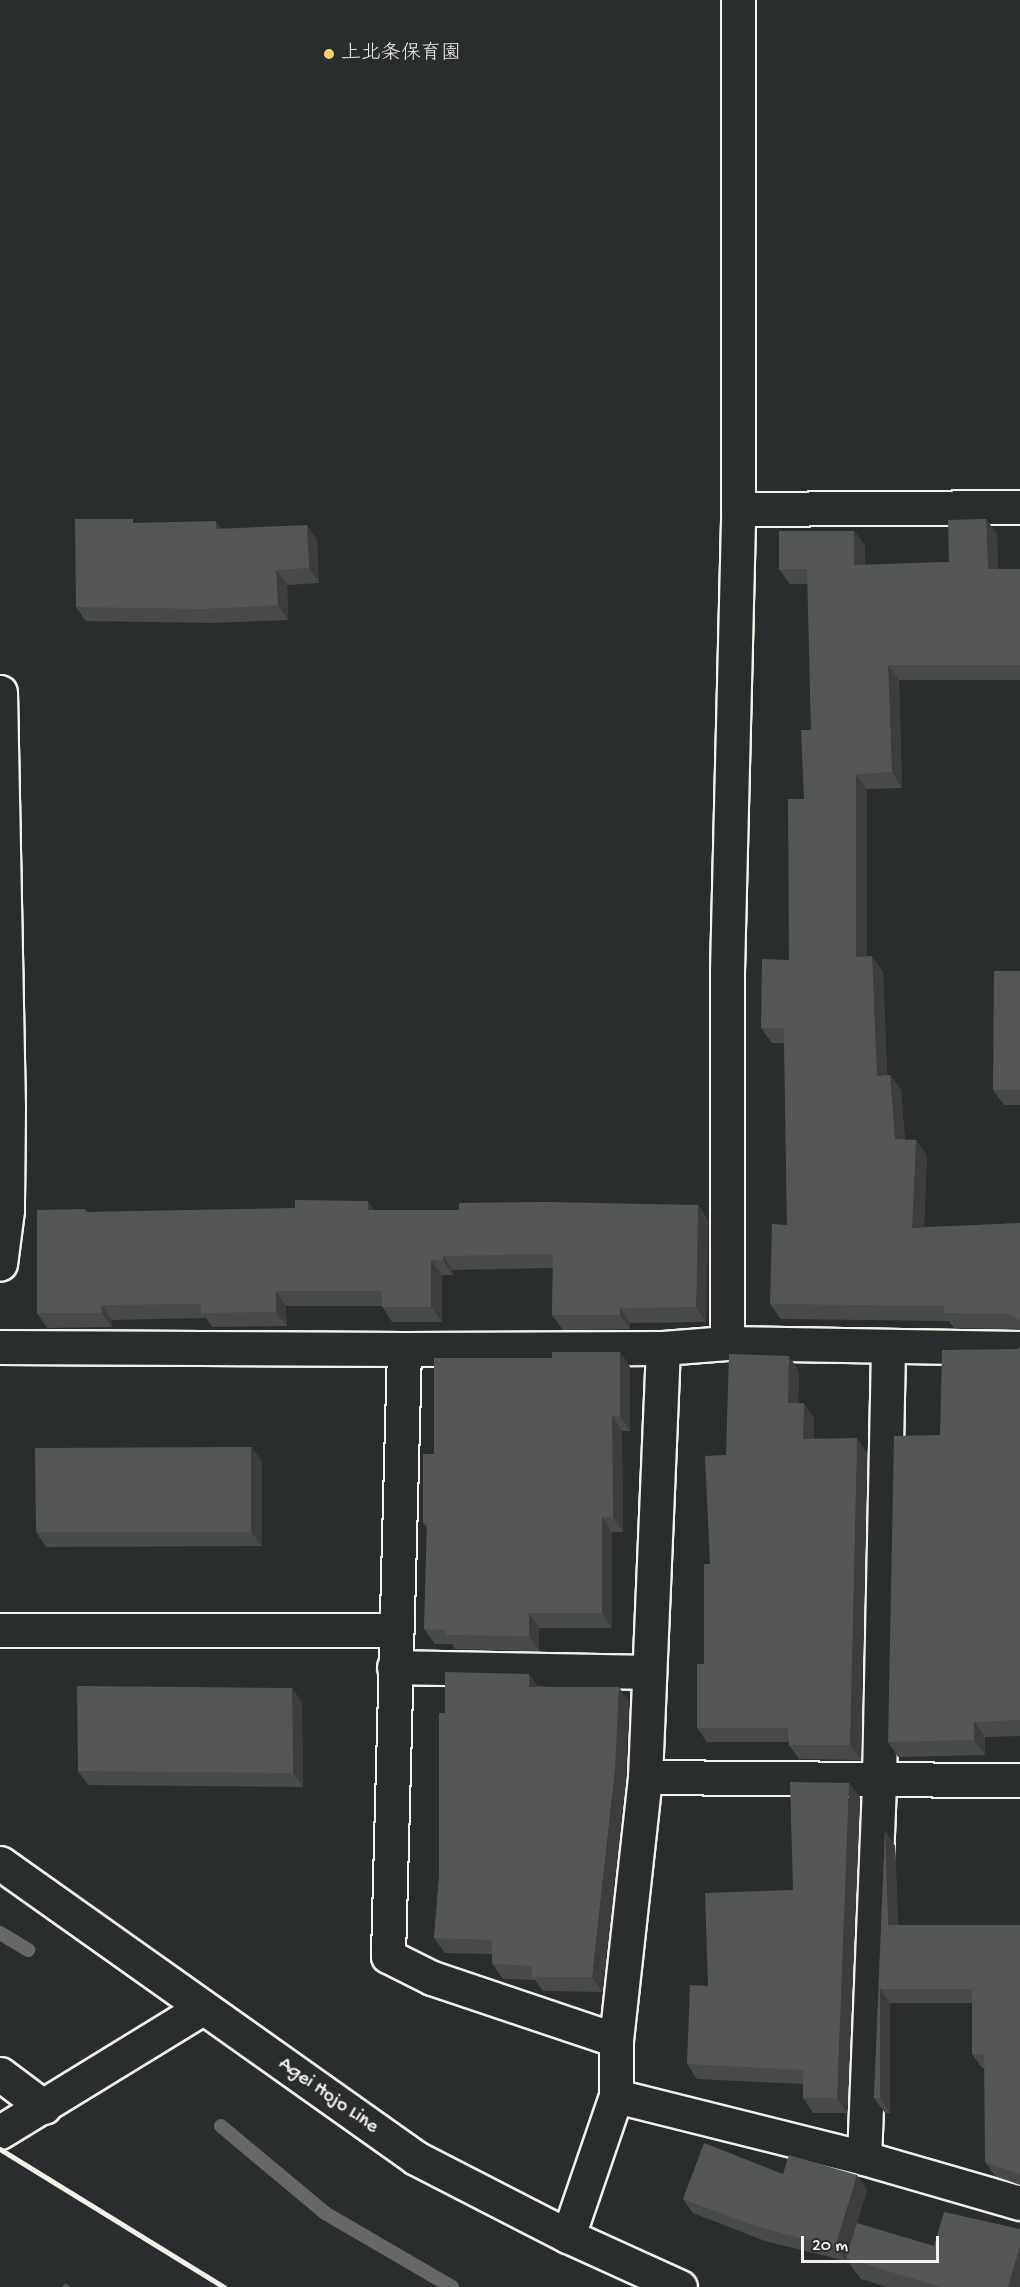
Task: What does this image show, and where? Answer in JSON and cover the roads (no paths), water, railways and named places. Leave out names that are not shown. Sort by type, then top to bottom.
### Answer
[{"type":"street","points":[[727,1343],[727,971],[738,509],[738,0]]},
{"type":"street","points":[[738,509],[1020,507]]},
{"type":"street","points":[[0,692],[7,1210],[0,1264]]},
{"type":"street","points":[[0,1347],[663,1348],[727,1343],[888,1348],[1020,1348]]},
{"type":"street","points":[[568,2236],[616,2096],[616,2040],[645,1777],[663,1348]]},
{"type":"street","points":[[864,2158],[879,1779],[888,1348]]},
{"type":"street","points":[[404,1349],[388,1956],[432,1978],[616,2040]]},
{"type":"street","points":[[0,1630],[396,1630]]},
{"type":"street","points":[[394,1667],[648,1672]]},
{"type":"street","points":[[645,1777],[1020,1780]]},
{"type":"street","name":"Agei Hojo Line","points":[[0,1863],[416,2158],[568,2236],[680,2287]]},
{"type":"street","points":[[0,2132],[202,2008]]},
{"type":"street","points":[[0,2074],[44,2107]]},
{"type":"street","points":[[616,2096],[864,2158],[1020,2204]]},
{"type":"waterway","points":[[0,1933],[28,1950]]},
{"type":"waterway","points":[[221,2126],[325,2213],[452,2287]]},
{"type":"railway","points":[[0,2149],[224,2287]]},
{"type":"place","name":"上北条保育園","points":[[329,54]]}]
